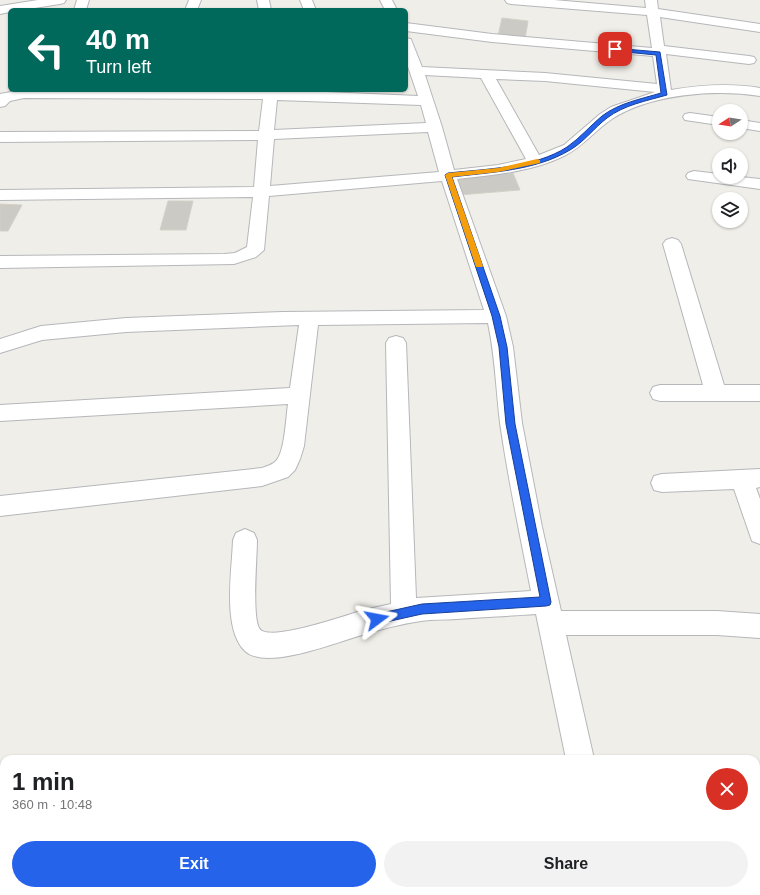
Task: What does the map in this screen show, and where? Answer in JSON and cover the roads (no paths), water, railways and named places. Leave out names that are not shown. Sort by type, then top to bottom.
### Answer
[{"type":"street","points":[[12,8],[60,0]]},
{"type":"street","points":[[511,0],[652,6],[753,59]]},
{"type":"street","points":[[652,6],[664,91]]},
{"type":"street","points":[[408,27],[492,38],[753,59]]},
{"type":"street","points":[[408,50],[427,101],[448,175],[496,316],[503,347],[511,424],[548,612],[579,755]]},
{"type":"street","points":[[417,71],[545,77],[664,91],[698,90],[753,59]]},
{"type":"street","points":[[486,74],[535,162]]},
{"type":"street","points":[[408,84],[422,86]]},
{"type":"street","points":[[0,195],[204,194],[262,192],[498,170],[535,162],[569,148],[605,117],[616,110],[664,91]]},
{"type":"street","points":[[0,103],[5,97],[27,92],[271,93],[427,101]]},
{"type":"street","points":[[0,262],[235,260],[247,256],[255,250],[257,239],[271,93]]},
{"type":"street","points":[[690,117],[712,120]]},
{"type":"street","points":[[748,125],[760,127]]},
{"type":"street","points":[[0,138],[267,135],[435,127]]},
{"type":"street","points":[[694,176],[760,184]]},
{"type":"street","points":[[672,244],[716,393]]},
{"type":"street","points":[[1,347],[41,333],[126,326],[309,319],[496,316]]},
{"type":"street","points":[[0,506],[262,477],[276,474],[288,464],[293,446],[309,319]]},
{"type":"street","points":[[396,343],[404,613]]},
{"type":"street","points":[[660,393],[760,393]]},
{"type":"street","points":[[0,413],[300,395]]},
{"type":"street","points":[[662,483],[751,478],[760,534]]},
{"type":"street","points":[[245,540],[243,609],[247,634],[256,644],[269,646],[295,642],[364,622],[422,609],[548,612],[760,626]]}]
